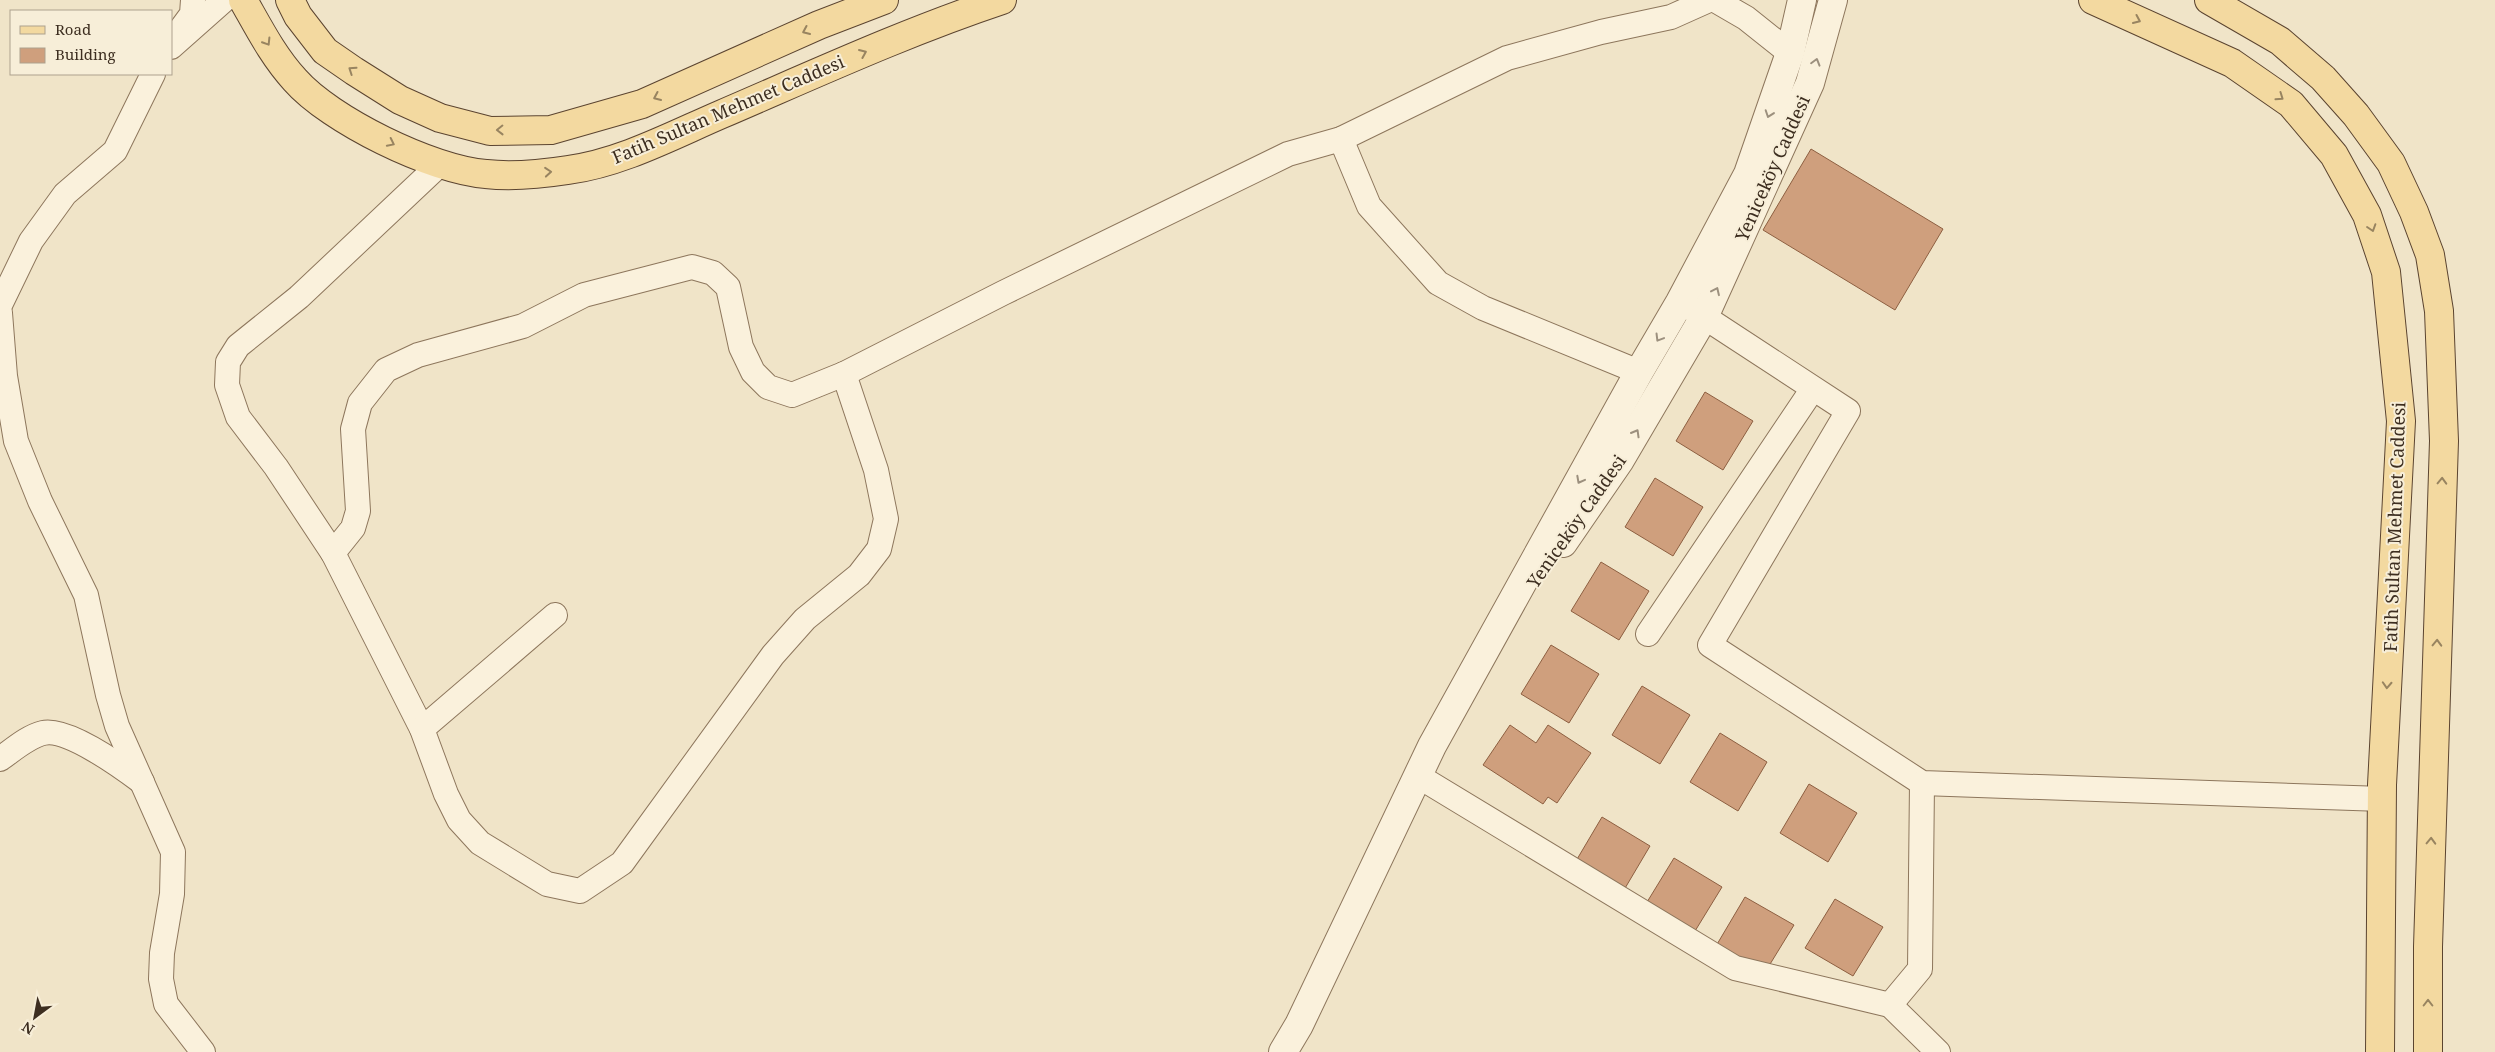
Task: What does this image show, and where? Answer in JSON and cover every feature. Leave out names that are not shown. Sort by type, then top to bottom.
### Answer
[{"type":"main road","name":"Fatih Sultan Mehmet Caddesi","points":[[243,0],[268,45],[296,81],[329,109],[353,124],[397,146],[440,164],[485,174],[520,174],[570,170],[627,155],[933,23],[1002,0]]},
{"type":"main road","points":[[290,0],[298,16],[325,51],[400,100],[440,118],[490,130],[551,130],[642,104],[819,25],[884,0]]},
{"type":"main road","name":"Fatih Sultan Mehmet Caddesi","points":[[2093,0],[2232,63],[2291,104],[2334,156],[2367,215],[2386,272],[2401,420],[2383,800],[2380,1052]]},
{"type":"main road","points":[[2208,0],[2280,41],[2323,78],[2356,115],[2391,162],[2414,212],[2430,255],[2438,311],[2444,441],[2428,937],[2428,1052]]},
{"type":"street","points":[[172,41],[192,14],[193,0]]},
{"type":"street","points":[[172,45],[224,0]]},
{"type":"street","points":[[333,553],[353,528],[358,511],[354,429],[360,403],[386,370],[418,355],[523,326],[584,295],[692,267],[713,273],[728,287],[741,347],[754,372],[768,387],[792,395],[844,374],[1003,293],[1288,154],[1341,139],[1507,58],[1601,32],[1671,17],[1709,0]]},
{"type":"street","points":[[1715,0],[1746,18],[1790,54]]},
{"type":"street","name":"Yeniceköy Caddesi","points":[[1516,596],[1639,372],[1680,302],[1748,174],[1790,54],[1802,0]]},
{"type":"street","name":"Yeniceköy Caddesi","points":[[1516,596],[1531,590],[1620,460],[1704,317],[1810,83],[1833,0]]},
{"type":"street","points":[[0,305],[31,241],[65,194],[115,151],[153,75]]},
{"type":"street","points":[[1341,139],[1369,206],[1438,283],[1483,308],[1639,372]]},
{"type":"street","points":[[440,164],[299,296],[238,346],[228,362],[227,385],[238,416],[276,467],[333,553],[422,728],[446,794],[459,820],[480,843],[547,884],[580,891],[622,863],[773,656],[805,619],[859,574],[879,548],[886,518],[876,470],[844,374]]},
{"type":"street","points":[[1680,302],[1848,412],[1710,645],[1922,783],[2383,800]]},
{"type":"street","points":[[0,313],[5,376],[16,441],[40,501],[86,596],[108,696],[117,726],[144,783],[173,852],[172,894],[162,953],[161,979],[166,1004],[203,1052]]},
{"type":"street","points":[[1648,634],[1812,390]]},
{"type":"street","points":[[1283,1052],[1299,1025],[1432,746],[1516,596]]},
{"type":"street","points":[[422,728],[555,615]]},
{"type":"street","points":[[0,759],[30,738],[45,732],[73,738],[144,783]]},
{"type":"street","points":[[1418,776],[1736,968],[1890,1005],[1938,1052]]},
{"type":"street","points":[[1890,1005],[1920,968],[1922,783]]},
{"type":"building","points":[[1811,149],[1943,229],[1895,310],[1763,230]]},
{"type":"building","points":[[1705,392],[1753,421],[1723,470],[1676,441]]},
{"type":"building","points":[[1655,478],[1703,507],[1673,556],[1625,527]]},
{"type":"building","points":[[1601,562],[1649,591],[1619,640],[1571,611]]},
{"type":"building","points":[[1551,645],[1599,674],[1569,723],[1521,694]]},
{"type":"building","points":[[1642,686],[1690,715],[1660,764],[1612,735]]},
{"type":"building","points":[[1510,725],[1536,743],[1548,725],[1591,753],[1557,803],[1548,797],[1543,804],[1483,765]]},
{"type":"building","points":[[1720,733],[1767,762],[1738,811],[1690,782]]},
{"type":"building","points":[[1809,784],[1857,813],[1828,862],[1780,833]]},
{"type":"building","points":[[1602,817],[1650,846],[1621,895],[1573,866]]},
{"type":"building","points":[[1674,858],[1722,887],[1692,936],[1644,907]]},
{"type":"building","points":[[1745,897],[1794,925],[1764,974],[1716,946]]},
{"type":"building","points":[[1835,899],[1883,927],[1853,976],[1805,948]]}]
